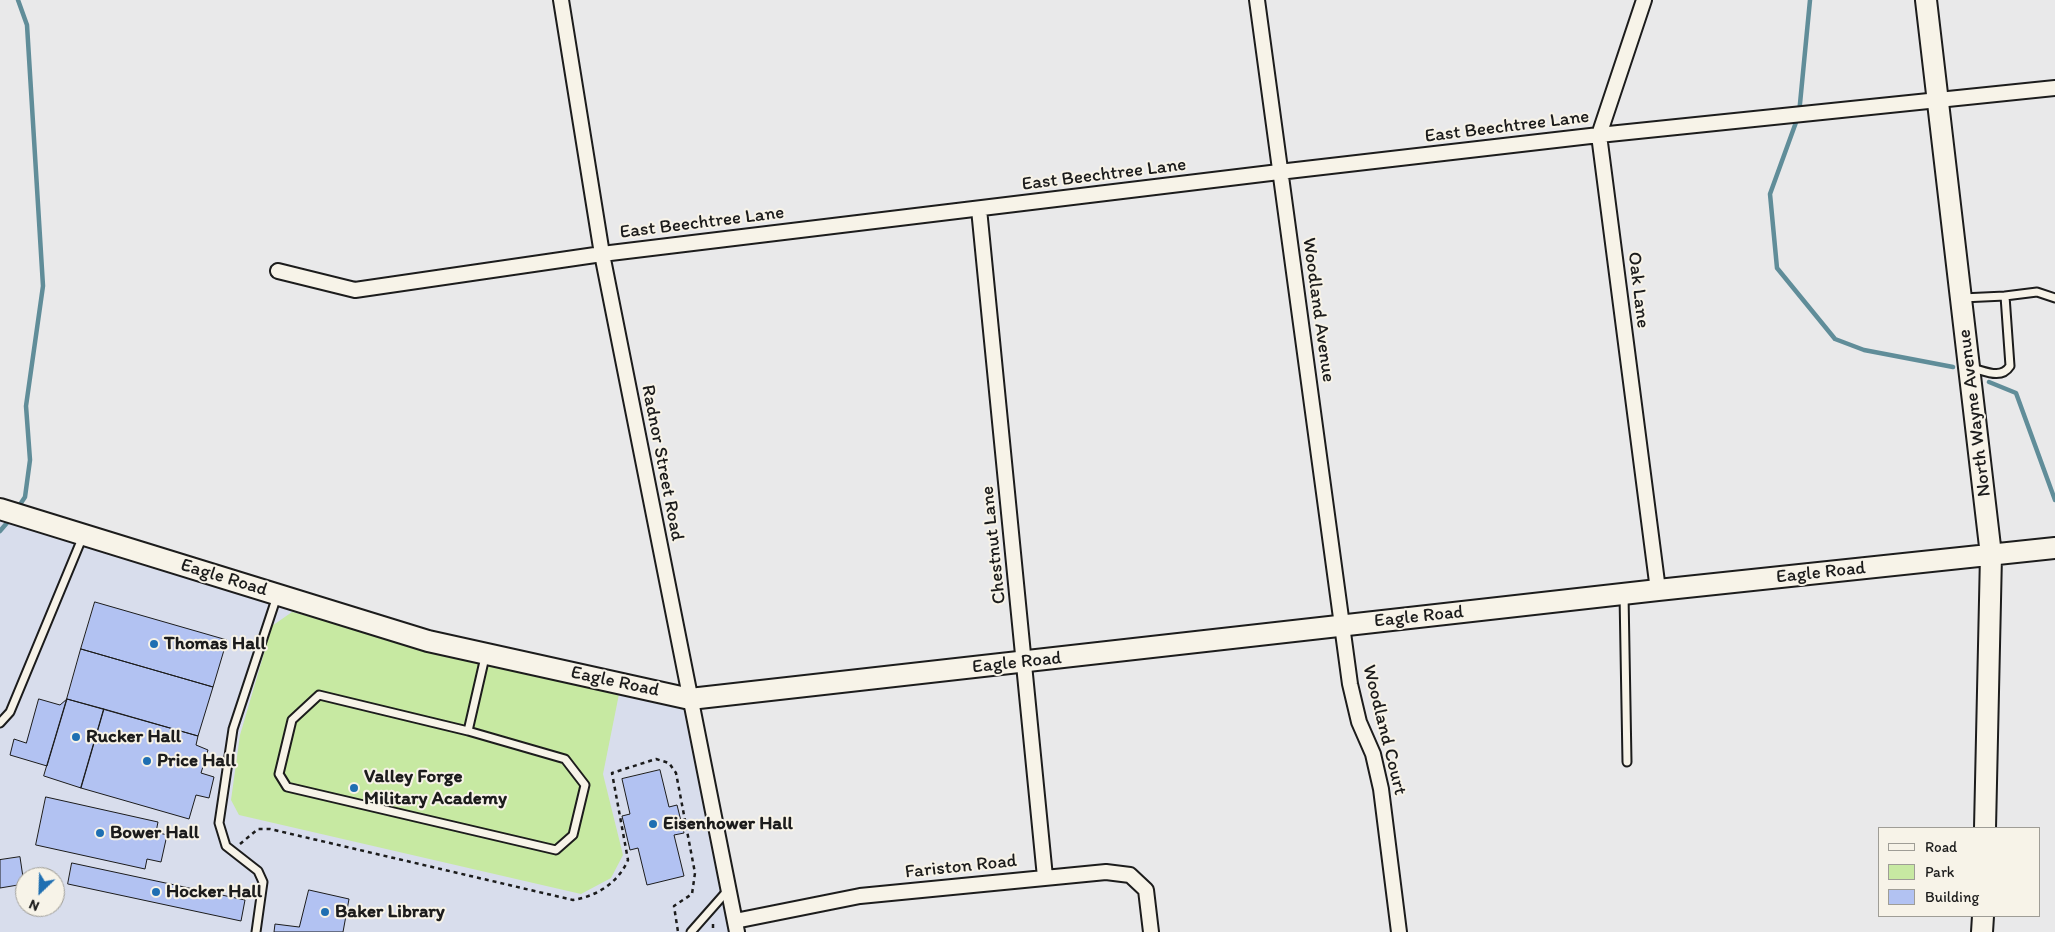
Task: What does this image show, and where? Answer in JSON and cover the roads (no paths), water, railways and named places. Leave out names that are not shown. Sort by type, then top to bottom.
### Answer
[{"type":"street","name":"Radnor Street Road","points":[[560,0],[602,254],[736,927]]},
{"type":"street","name":"Woodland Avenue","points":[[1257,0],[1279,172],[1343,625]]},
{"type":"street","name":"Oak Lane","points":[[1644,0],[1599,135],[1658,590]]},
{"type":"street","name":"North Wayne Avenue","points":[[1926,0],[1991,555],[1985,827]]},
{"type":"street","name":"East Beechtree Lane","points":[[278,271],[355,290],[602,254],[1279,172],[1599,135],[2055,88]]},
{"type":"street","name":"Chestnut Lane","points":[[979,209],[1045,877]]},
{"type":"street","name":"Eagle Road","points":[[0,509],[428,641],[690,699],[1658,590],[2055,548]]},
{"type":"street","name":"Woodland Court","points":[[1343,625],[1350,684],[1359,722],[1373,754],[1382,790],[1399,932]]},
{"type":"street","name":"Fariston Road","points":[[736,927],[860,896],[1106,872],[1130,875],[1146,890],[1151,932]]},
{"type":"street","points":[[1982,932],[1983,917]]},
{"type":"lane","points":[[1961,298],[2037,292],[2055,298]]},
{"type":"lane","points":[[1969,367],[1998,375],[2007,371],[2010,366],[2005,296]]},
{"type":"lane","points":[[0,730],[1,722],[10,712],[83,535]]},
{"type":"lane","points":[[256,932],[263,882],[258,871],[226,846],[220,823],[233,729],[277,594]]},
{"type":"lane","points":[[1624,594],[1627,762]]},
{"type":"lane","points":[[468,731],[485,654]]},
{"type":"lane","points":[[319,695],[468,731],[565,759],[585,785],[574,835],[556,850],[287,787],[279,774],[292,720],[319,695]]},
{"type":"lane","points":[[691,932],[728,890]]},
{"type":"waterway","points":[[17,509],[25,497],[30,460],[26,406],[43,286],[27,25],[18,0]]},
{"type":"waterway","points":[[1810,0],[1799,114],[1770,194],[1777,268],[1835,339],[1864,350],[1953,367]]},
{"type":"waterway","points":[[1989,382],[2016,393],[2055,500]]},
{"type":"waterway","points":[[0,531],[12,517]]},
{"type":"place","name":"Thomas Hall","points":[[154,644]]},
{"type":"place","name":"Rucker Hall","points":[[76,737]]},
{"type":"place","name":"Price Hall","points":[[147,761]]},
{"type":"place","name":"Valley Forge Military Academy","points":[[354,788]]},
{"type":"place","name":"Eisenhower Hall","points":[[653,824]]},
{"type":"place","name":"Bower Hall","points":[[100,833]]},
{"type":"place","name":"Hocker Hall","points":[[156,892]]},
{"type":"place","name":"Baker Library","points":[[325,912]]}]
